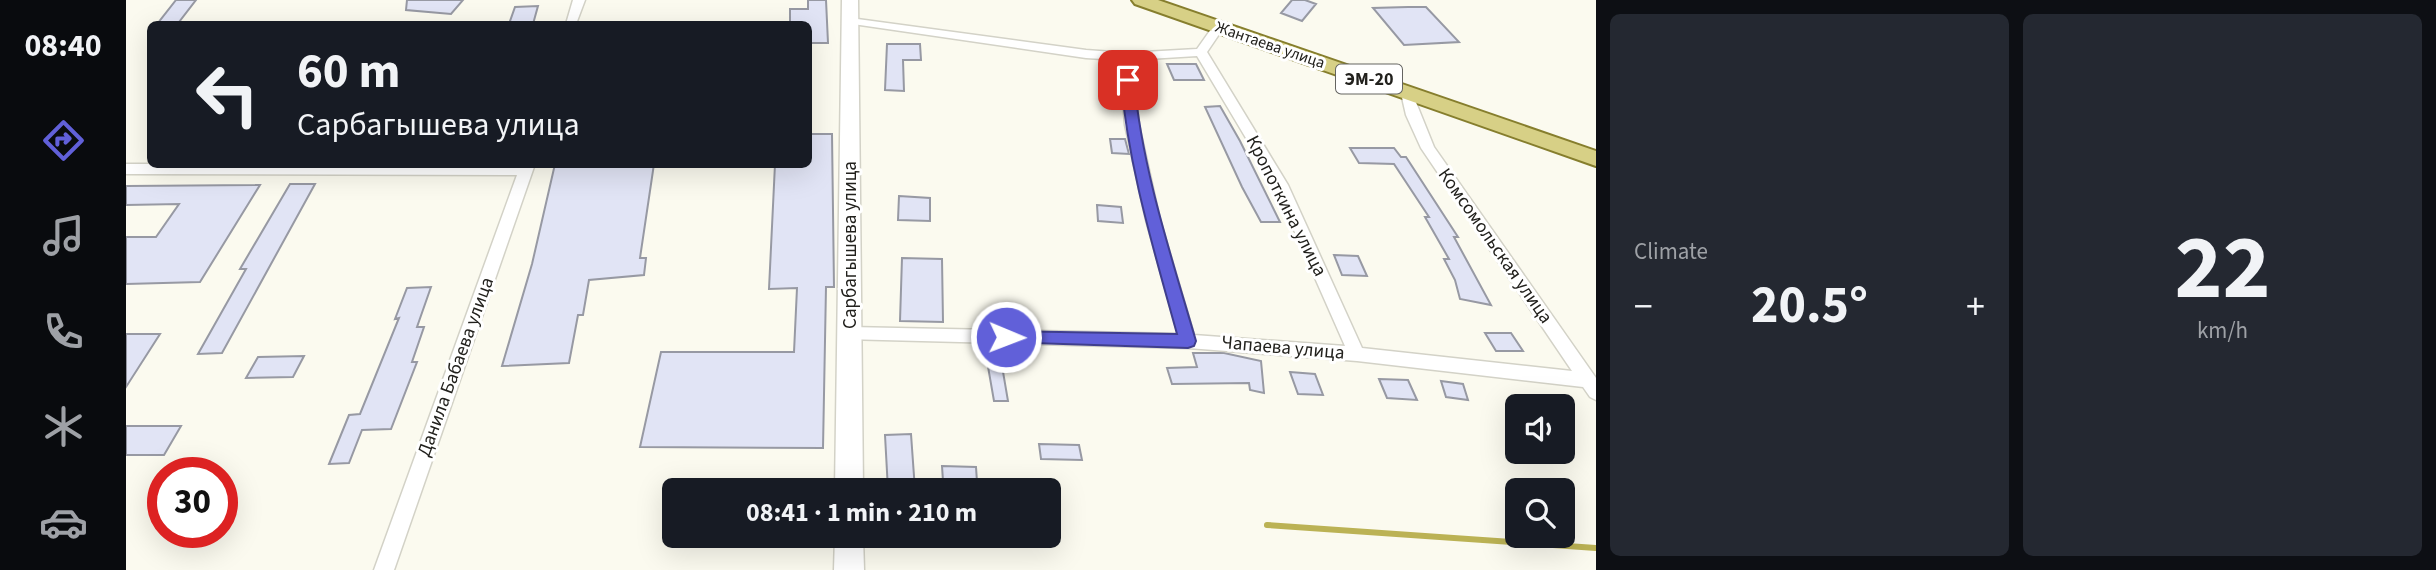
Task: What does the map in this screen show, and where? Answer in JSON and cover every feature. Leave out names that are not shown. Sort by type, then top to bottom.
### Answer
[{"type":"main road","name":"Жантаева улица","points":[[1141,0],[1596,159]]},
{"type":"street","points":[[572,21],[579,0]]},
{"type":"street","points":[[850,10],[1086,54],[1126,57],[1201,52],[1218,27]]},
{"type":"street","name":"Сарбагышева улица","points":[[849,478],[850,10]]},
{"type":"street","name":"Кропоткина улица","points":[[1201,52],[1281,185],[1357,354]]},
{"type":"street","points":[[1126,57],[1132,125],[1153,220],[1188,341]]},
{"type":"street","name":"Комсомольская улица","points":[[1407,93],[1413,115],[1428,148],[1592,386]]},
{"type":"street","points":[[126,169],[326,168]]},
{"type":"street","name":"Данила Бабаева улица","points":[[384,570],[527,168]]},
{"type":"street","name":"Чапаева улица","points":[[850,334],[1188,341],[1357,354],[1592,386]]},
{"type":"street","points":[[849,548],[849,570]]},
{"type":"building","points":[[176,0],[196,0],[180,21],[160,21]]},
{"type":"building","points":[[407,0],[463,0],[451,14],[406,10]]},
{"type":"building","points":[[808,0],[826,0],[828,43],[812,43],[812,21],[790,21],[790,9],[808,9]]},
{"type":"building","points":[[1292,0],[1305,0],[1316,4],[1302,21],[1281,13]]},
{"type":"building","points":[[538,6],[534,21],[510,21],[515,7]]},
{"type":"building","points":[[1426,7],[1459,42],[1404,45],[1373,8]]},
{"type":"building","points":[[887,44],[920,44],[921,60],[903,60],[904,91],[885,90]]},
{"type":"building","points":[[1167,64],[1196,64],[1204,80],[1174,80]]},
{"type":"building","points":[[1220,106],[1280,222],[1261,222],[1242,187],[1205,107]]},
{"type":"building","points":[[812,134],[832,134],[834,287],[826,287],[823,448],[640,447],[661,352],[794,352],[797,288],[769,289],[775,168],[812,168]]},
{"type":"building","points":[[1110,139],[1125,139],[1129,154],[1112,153]]},
{"type":"building","points":[[1350,148],[1394,148],[1401,157],[1406,157],[1458,237],[1454,237],[1491,305],[1460,299],[1455,280],[1444,259],[1449,259],[1425,217],[1429,217],[1394,164],[1359,163]]},
{"type":"building","points":[[554,168],[653,168],[640,258],[646,258],[644,275],[589,280],[583,315],[578,315],[569,363],[502,366],[532,264]]},
{"type":"building","points":[[290,184],[315,184],[222,353],[198,354],[246,269],[240,269]]},
{"type":"building","points":[[260,185],[200,282],[126,284],[126,237],[156,237],[179,204],[126,205],[126,186]]},
{"type":"building","points":[[899,196],[930,198],[930,221],[898,220]]},
{"type":"building","points":[[1097,205],[1121,207],[1123,223],[1098,221]]},
{"type":"building","points":[[1334,255],[1358,256],[1367,276],[1342,275]]},
{"type":"building","points":[[902,258],[942,259],[943,322],[900,321]]},
{"type":"building","points":[[431,287],[417,327],[424,327],[412,362],[417,362],[391,429],[362,430],[349,463],[329,464],[349,415],[360,414],[399,318],[395,319],[407,288]]},
{"type":"building","points":[[1485,333],[1511,333],[1523,351],[1496,351]]},
{"type":"building","points":[[126,334],[160,334],[126,387]]},
{"type":"building","points":[[1193,353],[1224,353],[1261,361],[1264,393],[1250,390],[1249,383],[1172,384],[1167,368],[1197,367]]},
{"type":"building","points":[[304,356],[293,377],[246,378],[258,357]]},
{"type":"building","points":[[1001,360],[1008,401],[994,401],[987,361]]},
{"type":"building","points":[[1290,372],[1315,374],[1323,395],[1298,394]]},
{"type":"building","points":[[1379,379],[1408,380],[1417,400],[1387,398]]},
{"type":"building","points":[[1441,381],[1463,384],[1468,400],[1446,397]]},
{"type":"building","points":[[126,426],[181,426],[164,455],[126,455]]},
{"type":"building","points":[[911,434],[914,478],[887,478],[885,435]]},
{"type":"building","points":[[1039,444],[1079,445],[1082,460],[1041,459]]},
{"type":"building","points":[[942,466],[976,467],[977,478],[943,478]]},
{"type":"waterway","points":[[1267,525],[1596,548]]},
{"type":"route","points":[[1006,337],[1188,341],[1153,220],[1132,125],[1128,80]]}]
